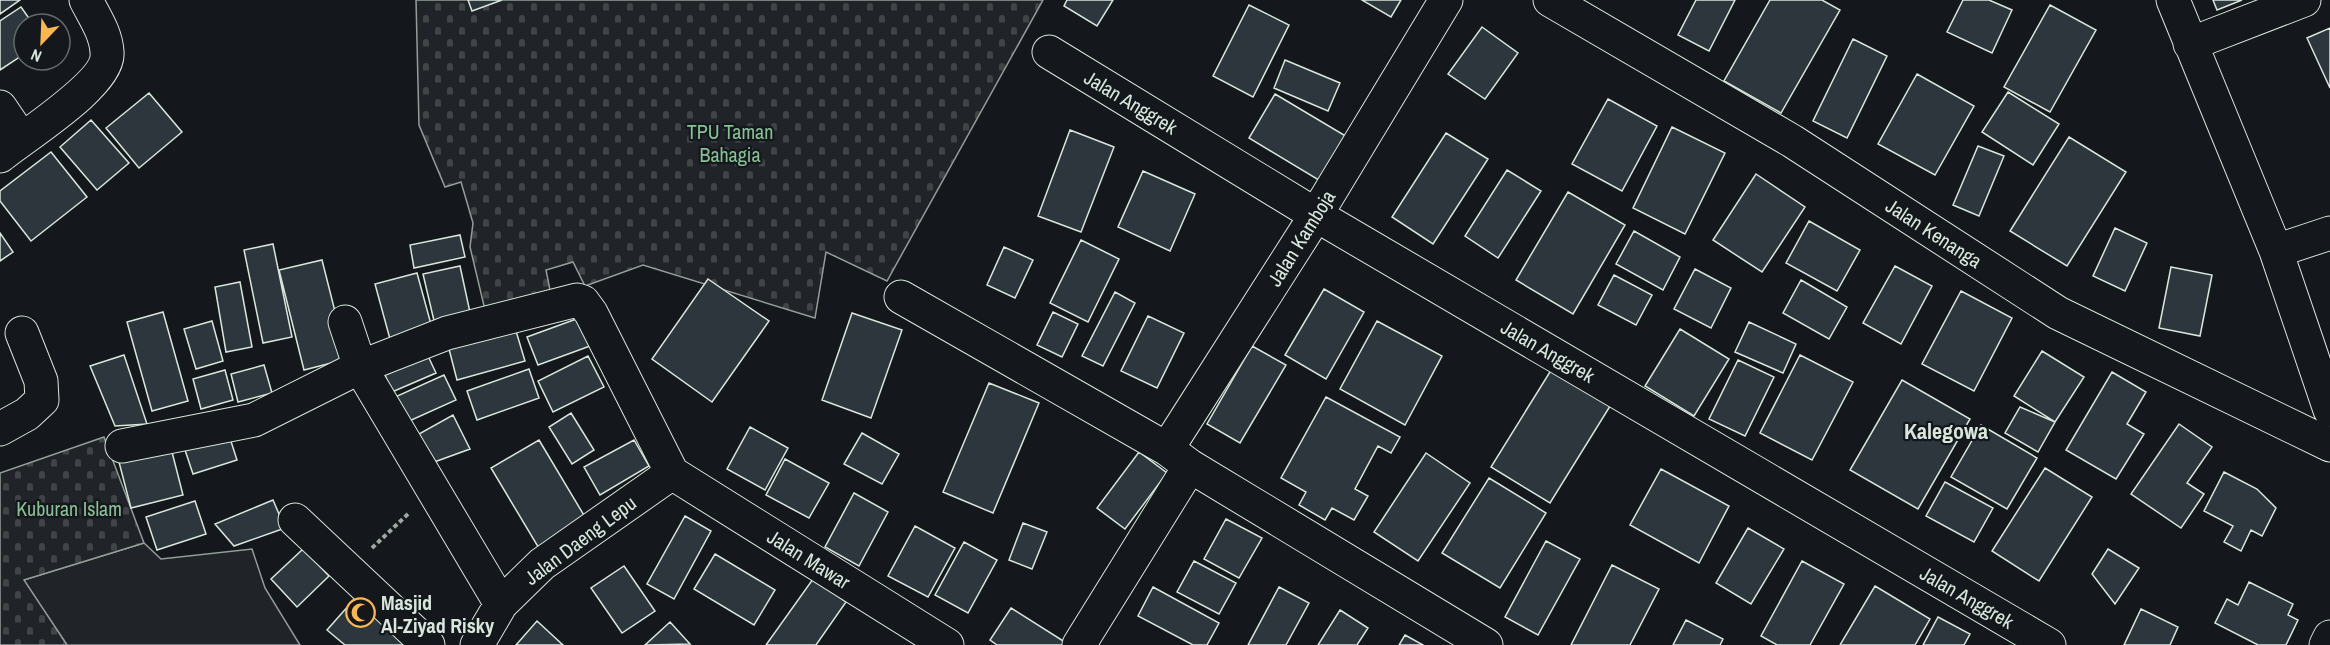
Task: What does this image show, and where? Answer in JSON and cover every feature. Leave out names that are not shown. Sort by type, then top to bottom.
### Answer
[{"type":"street","points":[[0,107],[11,147],[88,88],[105,67],[108,53],[104,35],[86,0]]},
{"type":"street","name":"Jalan Kamboja","points":[[1079,645],[1179,458],[1316,215],[1446,0]]},
{"type":"street","name":"Jalan Kenanga","points":[[1550,0],[1792,141],[2058,313],[2330,445]]},
{"type":"street","points":[[2173,0],[2276,251],[2330,410]]},
{"type":"street","points":[[2190,44],[2304,0]]},
{"type":"street","name":"Jalan Anggrek","points":[[1049,52],[1316,215],[2049,645]]},
{"type":"street","points":[[2276,251],[2330,233]]},
{"type":"street","points":[[901,297],[1179,458],[1486,645]]},
{"type":"street","points":[[122,446],[254,420],[360,367],[447,333],[577,300],[584,302],[591,313],[672,473]]},
{"type":"street","points":[[345,322],[360,367],[432,492],[501,604]]},
{"type":"street","points":[[0,429],[27,414],[42,400],[41,381],[22,333]]},
{"type":"street","name":"Jalan Daeng Lepu","points":[[477,645],[501,604],[542,564],[672,473]]},
{"type":"street","name":"Jalan Mawar","points":[[672,473],[947,645]]},
{"type":"street","points":[[295,520],[428,645]]},
{"type":"street","points":[[2326,645],[2330,637]]},
{"type":"path","points":[[348,571],[432,492]]},
{"type":"green space","name":"TPU Taman Bahagia","points":[[416,0],[1043,0],[887,281],[826,252],[815,318],[643,265],[585,286],[573,262],[546,270],[552,300],[485,310],[470,247],[473,223],[461,182],[445,187],[419,125]]},
{"type":"green space","name":"Kuburan Islam","points":[[104,437],[144,543],[24,580],[67,645],[0,645],[0,473]]},
{"type":"green space","points":[[144,543],[161,559],[252,549],[265,588],[300,645],[67,645],[23,580]]},
{"type":"building","points":[[0,0],[20,0],[0,14]]},
{"type":"building","points":[[468,0],[502,0],[472,11]]},
{"type":"building","points":[[1067,0],[1113,0],[1097,26],[1064,6]]},
{"type":"building","points":[[1362,0],[1401,0],[1391,17]]},
{"type":"building","points":[[1696,0],[1735,0],[1709,51],[1678,35]]},
{"type":"building","points":[[1770,0],[1822,0],[1840,10],[1781,113],[1724,81]]},
{"type":"building","points":[[1963,0],[1989,0],[2012,10],[1992,53],[1947,32]]},
{"type":"building","points":[[2213,0],[2242,0],[2217,10]]},
{"type":"building","points":[[1249,5],[1289,25],[1253,97],[1213,76]]},
{"type":"building","points":[[2050,5],[2096,30],[2050,112],[2004,87]]},
{"type":"building","points":[[21,7],[25,12],[14,12]]},
{"type":"building","points":[[12,13],[12,62],[0,70],[0,21]]},
{"type":"building","points":[[1482,27],[1518,53],[1485,99],[1448,74]]},
{"type":"building","points":[[2330,28],[2330,88],[2307,38]]},
{"type":"building","points":[[1853,39],[1887,56],[1847,138],[1813,121]]},
{"type":"building","points":[[1285,60],[1340,83],[1328,111],[1274,88]]},
{"type":"building","points":[[1917,74],[1974,106],[1935,175],[1878,144]]},
{"type":"building","points":[[2008,92],[2059,124],[2033,165],[1982,132]]},
{"type":"building","points":[[149,93],[182,132],[139,168],[106,128]]},
{"type":"building","points":[[1275,94],[1354,141],[1327,185],[1249,138]]},
{"type":"building","points":[[1608,99],[1657,126],[1622,191],[1572,164]]},
{"type":"building","points":[[91,120],[129,163],[97,190],[60,147]]},
{"type":"building","points":[[1672,127],[1725,153],[1685,234],[1633,208]]},
{"type":"building","points":[[1070,130],[1114,147],[1081,232],[1038,216]]},
{"type":"building","points":[[1446,133],[1488,159],[1433,244],[1392,217]]},
{"type":"building","points":[[2069,137],[2126,172],[2067,266],[2010,231]]},
{"type":"building","points":[[1978,146],[2004,156],[1979,216],[1953,205]]},
{"type":"building","points":[[51,152],[87,197],[31,241],[0,201],[0,191]]},
{"type":"building","points":[[1507,170],[1541,191],[1498,258],[1465,236]]},
{"type":"building","points":[[1143,171],[1195,194],[1170,251],[1118,227]]},
{"type":"building","points":[[1756,174],[1805,207],[1762,272],[1713,240]]},
{"type":"building","points":[[1568,192],[1625,225],[1573,314],[1516,280]]},
{"type":"building","points":[[1809,221],[1860,250],[1837,291],[1786,263]]},
{"type":"building","points":[[2115,228],[2147,243],[2125,291],[2093,276]]},
{"type":"building","points":[[1634,231],[1680,257],[1663,290],[1616,264]]},
{"type":"building","points":[[0,233],[13,252],[0,261]]},
{"type":"building","points":[[460,235],[465,257],[414,268],[410,245]]},
{"type":"building","points":[[1081,240],[1119,259],[1088,322],[1050,303]]},
{"type":"building","points":[[273,244],[292,337],[263,343],[244,250]]},
{"type":"building","points":[[1004,247],[1033,260],[1015,298],[987,285]]},
{"type":"building","points":[[322,260],[347,359],[304,370],[279,270]]},
{"type":"building","points":[[460,266],[471,317],[435,325],[423,274]]},
{"type":"building","points":[[1895,266],[1932,286],[1901,344],[1863,323]]},
{"type":"building","points":[[2171,267],[2212,275],[2200,336],[2159,328]]},
{"type":"building","points":[[1695,269],[1731,288],[1711,328],[1674,309]]},
{"type":"building","points":[[417,273],[432,328],[390,339],[375,284]]},
{"type":"building","points":[[1614,275],[1652,295],[1636,325],[1598,305]]},
{"type":"building","points":[[708,279],[769,321],[712,402],[652,359]]},
{"type":"building","points":[[1801,280],[1847,307],[1829,339],[1783,313]]},
{"type":"building","points":[[240,282],[252,347],[226,352],[215,287]]},
{"type":"building","points":[[1324,289],[1364,312],[1326,379],[1285,355]]},
{"type":"building","points":[[1961,291],[2012,318],[1974,391],[1922,364]]},
{"type":"building","points":[[1115,292],[1135,303],[1103,366],[1082,356]]},
{"type":"building","points":[[163,312],[188,401],[152,411],[127,322]]},
{"type":"building","points":[[1053,312],[1078,324],[1062,357],[1037,345]]},
{"type":"building","points":[[852,313],[902,330],[871,418],[822,400]]},
{"type":"building","points":[[1148,316],[1184,333],[1157,388],[1121,371]]},
{"type":"building","points":[[579,318],[590,346],[538,365],[527,337]]},
{"type":"building","points":[[212,321],[223,361],[196,369],[184,329]]},
{"type":"building","points":[[1377,321],[1442,356],[1405,425],[1340,389]]},
{"type":"building","points":[[1749,322],[1796,344],[1783,373],[1735,352]]},
{"type":"building","points":[[1680,329],[1729,359],[1694,416],[1645,386]]},
{"type":"building","points":[[516,331],[525,361],[457,380],[449,349]]},
{"type":"building","points":[[1252,346],[1286,365],[1240,443],[1207,424]]},
{"type":"building","points":[[2042,351],[2084,377],[2055,422],[2014,396]]},
{"type":"building","points":[[124,355],[147,424],[115,426],[90,366]]},
{"type":"building","points":[[1800,355],[1853,382],[1812,460],[1760,433]]},
{"type":"building","points":[[428,356],[436,373],[392,392],[385,375]]},
{"type":"building","points":[[588,356],[604,387],[553,412],[538,381]]},
{"type":"building","points":[[1738,360],[1774,377],[1745,436],[1709,419]]},
{"type":"building","points":[[264,365],[272,393],[238,402],[231,374]]},
{"type":"building","points":[[1553,367],[1612,403],[1550,503],[1491,467]]},
{"type":"building","points":[[529,369],[539,398],[477,420],[467,391]]},
{"type":"building","points":[[225,370],[233,400],[201,409],[193,379]]},
{"type":"building","points":[[2112,372],[2146,392],[2127,424],[2144,434],[2116,479],[2066,450]]},
{"type":"building","points":[[444,375],[456,400],[407,422],[395,397]]},
{"type":"building","points":[[1902,380],[1970,419],[1918,509],[1850,470]]},
{"type":"building","points":[[989,383],[1039,403],[993,513],[943,492]]},
{"type":"building","points":[[1326,397],[1400,437],[1391,453],[1378,446],[1355,489],[1368,496],[1354,520],[1332,508],[1325,520],[1299,505],[1306,492],[1281,478]]},
{"type":"building","points":[[2020,407],[2055,422],[2038,452],[2005,433]]},
{"type":"building","points":[[571,413],[594,450],[572,464],[549,427]]},
{"type":"building","points":[[453,415],[470,449],[426,465],[410,439]]},
{"type":"building","points":[[2179,424],[2212,447],[2187,483],[2204,494],[2181,528],[2131,494]]},
{"type":"building","points":[[1981,425],[2037,458],[2007,509],[1951,477]]},
{"type":"building","points":[[750,427],[788,448],[765,490],[727,469]]},
{"type":"building","points":[[227,429],[237,460],[193,474],[183,444]]},
{"type":"building","points":[[862,433],[899,454],[882,484],[844,464]]},
{"type":"building","points":[[539,440],[588,522],[540,550],[491,468]]},
{"type":"building","points":[[634,440],[649,466],[600,495],[584,467]]},
{"type":"building","points":[[171,448],[183,495],[131,508],[119,462]]},
{"type":"building","points":[[1139,452],[1167,473],[1125,529],[1097,508]]},
{"type":"building","points":[[1426,453],[1470,483],[1418,561],[1374,532]]},
{"type":"building","points":[[785,459],[829,483],[809,518],[766,495]]},
{"type":"building","points":[[2045,468],[2092,497],[2039,581],[1992,551]]},
{"type":"building","points":[[1661,469],[1729,506],[1699,563],[1630,525]]},
{"type":"building","points":[[2224,472],[2257,489],[2276,508],[2262,536],[2251,530],[2241,551],[2224,542],[2233,526],[2204,511]]},
{"type":"building","points":[[1489,478],[1546,513],[1500,588],[1442,553]]},
{"type":"building","points":[[1945,482],[1993,508],[1974,542],[1926,516]]},
{"type":"building","points":[[854,493],[888,512],[859,566],[825,547]]},
{"type":"building","points":[[273,500],[285,528],[234,546],[215,524]]},
{"type":"building","points":[[195,501],[206,534],[157,550],[146,517]]},
{"type":"building","points":[[685,516],[711,531],[674,599],[647,584]]},
{"type":"building","points":[[1226,519],[1262,538],[1239,578],[1204,559]]},
{"type":"building","points":[[1023,523],[1047,532],[1032,569],[1009,560]]},
{"type":"building","points":[[915,526],[955,548],[928,597],[888,576]]},
{"type":"building","points":[[1748,528],[1784,549],[1751,604],[1716,583]]},
{"type":"building","points":[[1546,541],[1580,559],[1538,635],[1505,617]]},
{"type":"building","points":[[964,542],[997,560],[968,613],[935,595]]},
{"type":"building","points":[[303,549],[329,576],[297,607],[271,579]]},
{"type":"building","points":[[2108,549],[2139,568],[2115,604],[2092,574]]},
{"type":"building","points":[[715,554],[775,590],[754,625],[694,589]]},
{"type":"building","points":[[1194,561],[1236,583],[1219,614],[1177,592]]},
{"type":"building","points":[[1802,561],[1844,584],[1810,645],[1777,645],[1761,636]]},
{"type":"building","points":[[1612,565],[1659,589],[1630,645],[1571,645]]},
{"type":"building","points":[[624,566],[655,611],[622,633],[591,588]]},
{"type":"building","points":[[813,579],[846,602],[816,645],[766,645]]},
{"type":"building","points":[[2249,582],[2293,604],[2288,615],[2298,620],[2286,645],[2258,645],[2215,623],[2227,599],[2238,605]]},
{"type":"building","points":[[1875,586],[1930,619],[1915,645],[1840,645]]},
{"type":"building","points":[[1153,587],[1219,623],[1207,645],[1193,645],[1138,616]]},
{"type":"building","points":[[1279,587],[1309,603],[1286,645],[1248,645]]},
{"type":"building","name":"Masjid Al-Ziyad Risky","points":[[357,596],[414,645],[345,645],[327,630]]},
{"type":"building","points":[[1011,608],[1068,645],[997,645],[990,640]]},
{"type":"building","points":[[2141,609],[2178,627],[2170,645],[2124,645]]},
{"type":"building","points":[[1340,610],[1368,628],[1357,645],[1318,645]]},
{"type":"building","points":[[1938,617],[1970,634],[1964,645],[1923,645]]},
{"type":"building","points":[[1686,620],[1723,639],[1720,645],[1673,645]]},
{"type":"building","points":[[537,621],[563,645],[516,645]]},
{"type":"building","points":[[670,622],[690,644],[645,645]]},
{"type":"building","points":[[1405,635],[1423,645],[1399,645]]},
{"type":"place","name":"Masjid Al-Ziyad Risky","points":[[360,613]]},
{"type":"district","name":"Kalegowa","points":[[1946,431]]}]
